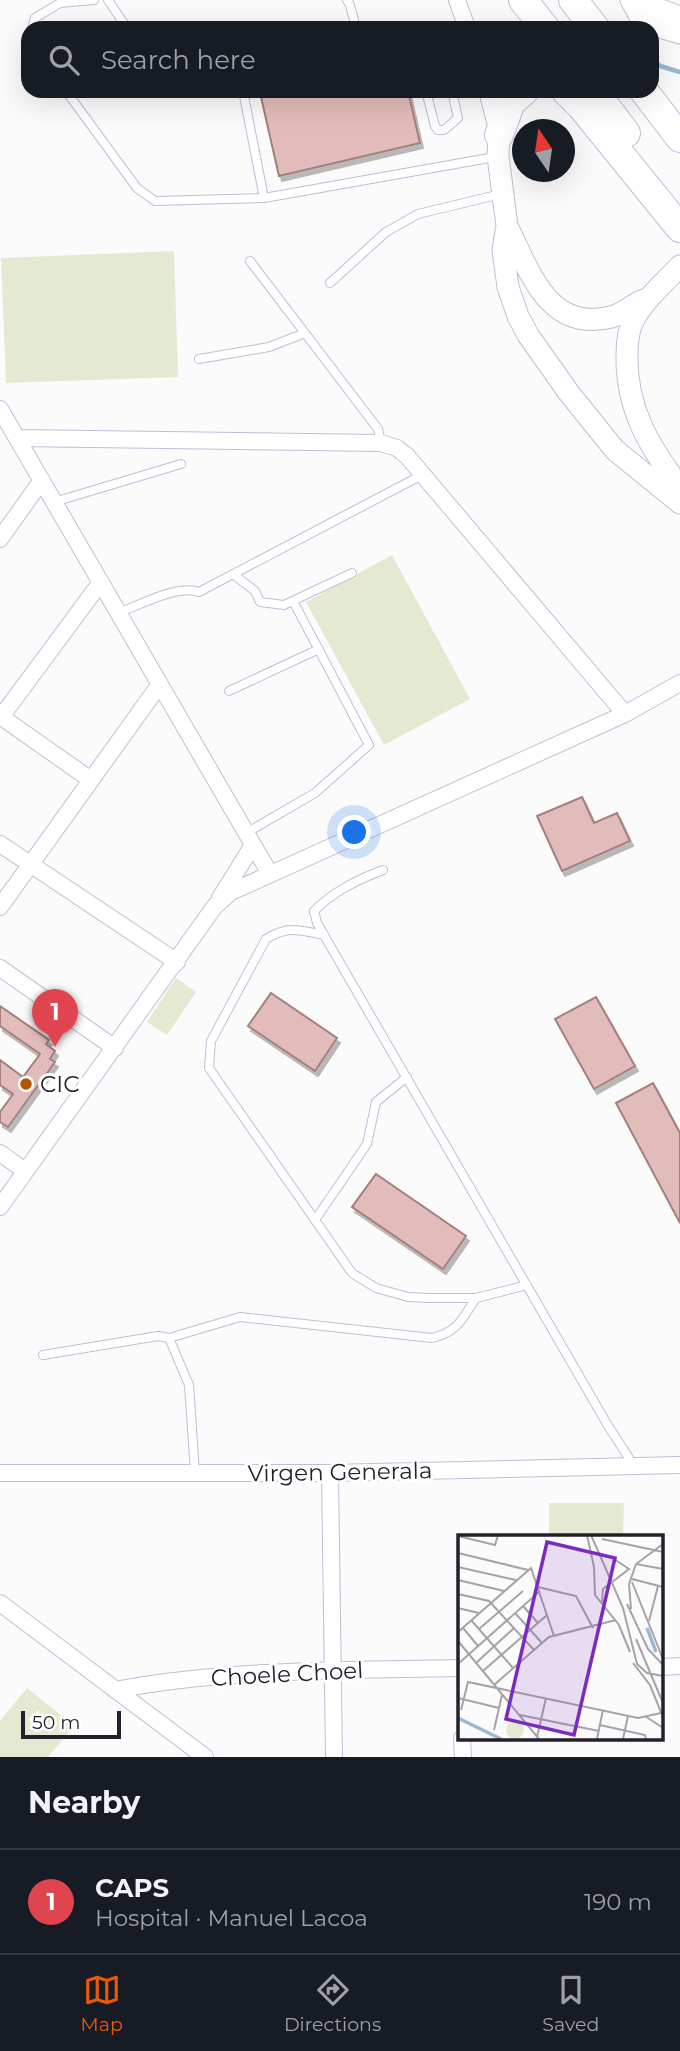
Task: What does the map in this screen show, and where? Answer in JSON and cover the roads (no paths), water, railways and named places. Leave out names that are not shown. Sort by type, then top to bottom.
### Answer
[{"type":"highway","points":[[523,0],[540,21]]},
{"type":"highway","points":[[573,0],[590,21]]},
{"type":"highway","points":[[595,0],[605,21]]},
{"type":"highway","points":[[499,145],[511,102],[516,98]]},
{"type":"highway","points":[[573,98],[680,228]]},
{"type":"highway","points":[[599,98],[680,204]]},
{"type":"highway","points":[[649,98],[680,138]]},
{"type":"main road","points":[[631,0],[642,21]]},
{"type":"main road","points":[[645,0],[676,16]]},
{"type":"main road","points":[[659,27],[680,33]]},
{"type":"main road","points":[[499,145],[507,226],[503,250],[508,287],[513,305],[528,335],[569,393],[615,450],[680,503]]},
{"type":"main road","points":[[507,226],[534,283],[557,309],[583,319],[597,320],[621,314],[639,301],[649,299]]},
{"type":"main road","points":[[673,274],[640,309],[630,328],[627,340],[627,369],[629,394],[636,417],[680,487]]},
{"type":"street","points":[[457,0],[464,21]]},
{"type":"street","points":[[489,98],[499,145]]},
{"type":"street","points":[[0,409],[270,874]]},
{"type":"street","points":[[18,438],[381,443],[397,448],[625,714]]},
{"type":"street","points":[[0,539],[42,480]]},
{"type":"street","points":[[91,780],[0,716],[101,582]]},
{"type":"street","points":[[215,906],[231,892],[625,714],[680,683]]},
{"type":"street","points":[[0,907],[160,684]]},
{"type":"street","points":[[0,1207],[215,906],[249,839]]},
{"type":"street","points":[[0,844],[177,962]]},
{"type":"street","points":[[0,968],[115,1048]]},
{"type":"street","points":[[0,1153],[25,1171]]},
{"type":"street","name":"Virgen Generala","points":[[0,1473],[330,1473],[680,1465]]},
{"type":"street","points":[[330,1473],[334,1757]]},
{"type":"street","points":[[0,1604],[205,1757]]},
{"type":"street","points":[[662,1667],[680,1667]]},
{"type":"street","name":"Choele Choel","points":[[115,1690],[162,1681],[332,1670],[458,1669]]},
{"type":"lane","points":[[34,21],[60,3],[94,0]]},
{"type":"lane","points":[[108,0],[122,21]]},
{"type":"lane","points":[[347,0],[355,21]]},
{"type":"lane","points":[[71,98],[137,188],[155,201],[264,198],[499,145]]},
{"type":"lane","points":[[244,98],[264,198]]},
{"type":"lane","points":[[428,98],[438,130],[444,130],[458,118],[454,98]]},
{"type":"lane","points":[[330,282],[386,232],[418,214],[504,193]]},
{"type":"lane","points":[[250,261],[379,429],[381,443]]},
{"type":"lane","points":[[199,359],[268,347],[305,333]]},
{"type":"lane","points":[[54,502],[181,464]]},
{"type":"lane","points":[[118,613],[172,593],[190,589],[199,592],[422,475]]},
{"type":"lane","points":[[233,574],[254,591],[260,602],[284,605],[352,572]]},
{"type":"lane","points":[[249,839],[315,793],[369,745],[293,601]]},
{"type":"lane","points":[[229,691],[318,649]]},
{"type":"lane","points":[[383,870],[356,880],[325,900],[314,911],[317,923],[634,1466]]},
{"type":"lane","points":[[324,935],[290,928],[276,932],[266,939],[211,1041],[209,1068],[352,1273],[376,1288],[408,1297],[476,1298],[527,1284]]},
{"type":"lane","points":[[315,1220],[367,1144],[376,1102],[407,1077]]},
{"type":"lane","points":[[43,1355],[158,1336],[169,1338],[240,1317],[432,1338],[448,1334],[458,1327],[476,1298]]},
{"type":"lane","points":[[169,1338],[189,1385],[195,1473]]},
{"type":"waterway","points":[[659,65],[680,72]]},
{"type":"place","name":"CAPS","points":[[55,1047]]},
{"type":"place","name":"CIC","points":[[26,1084]]}]
